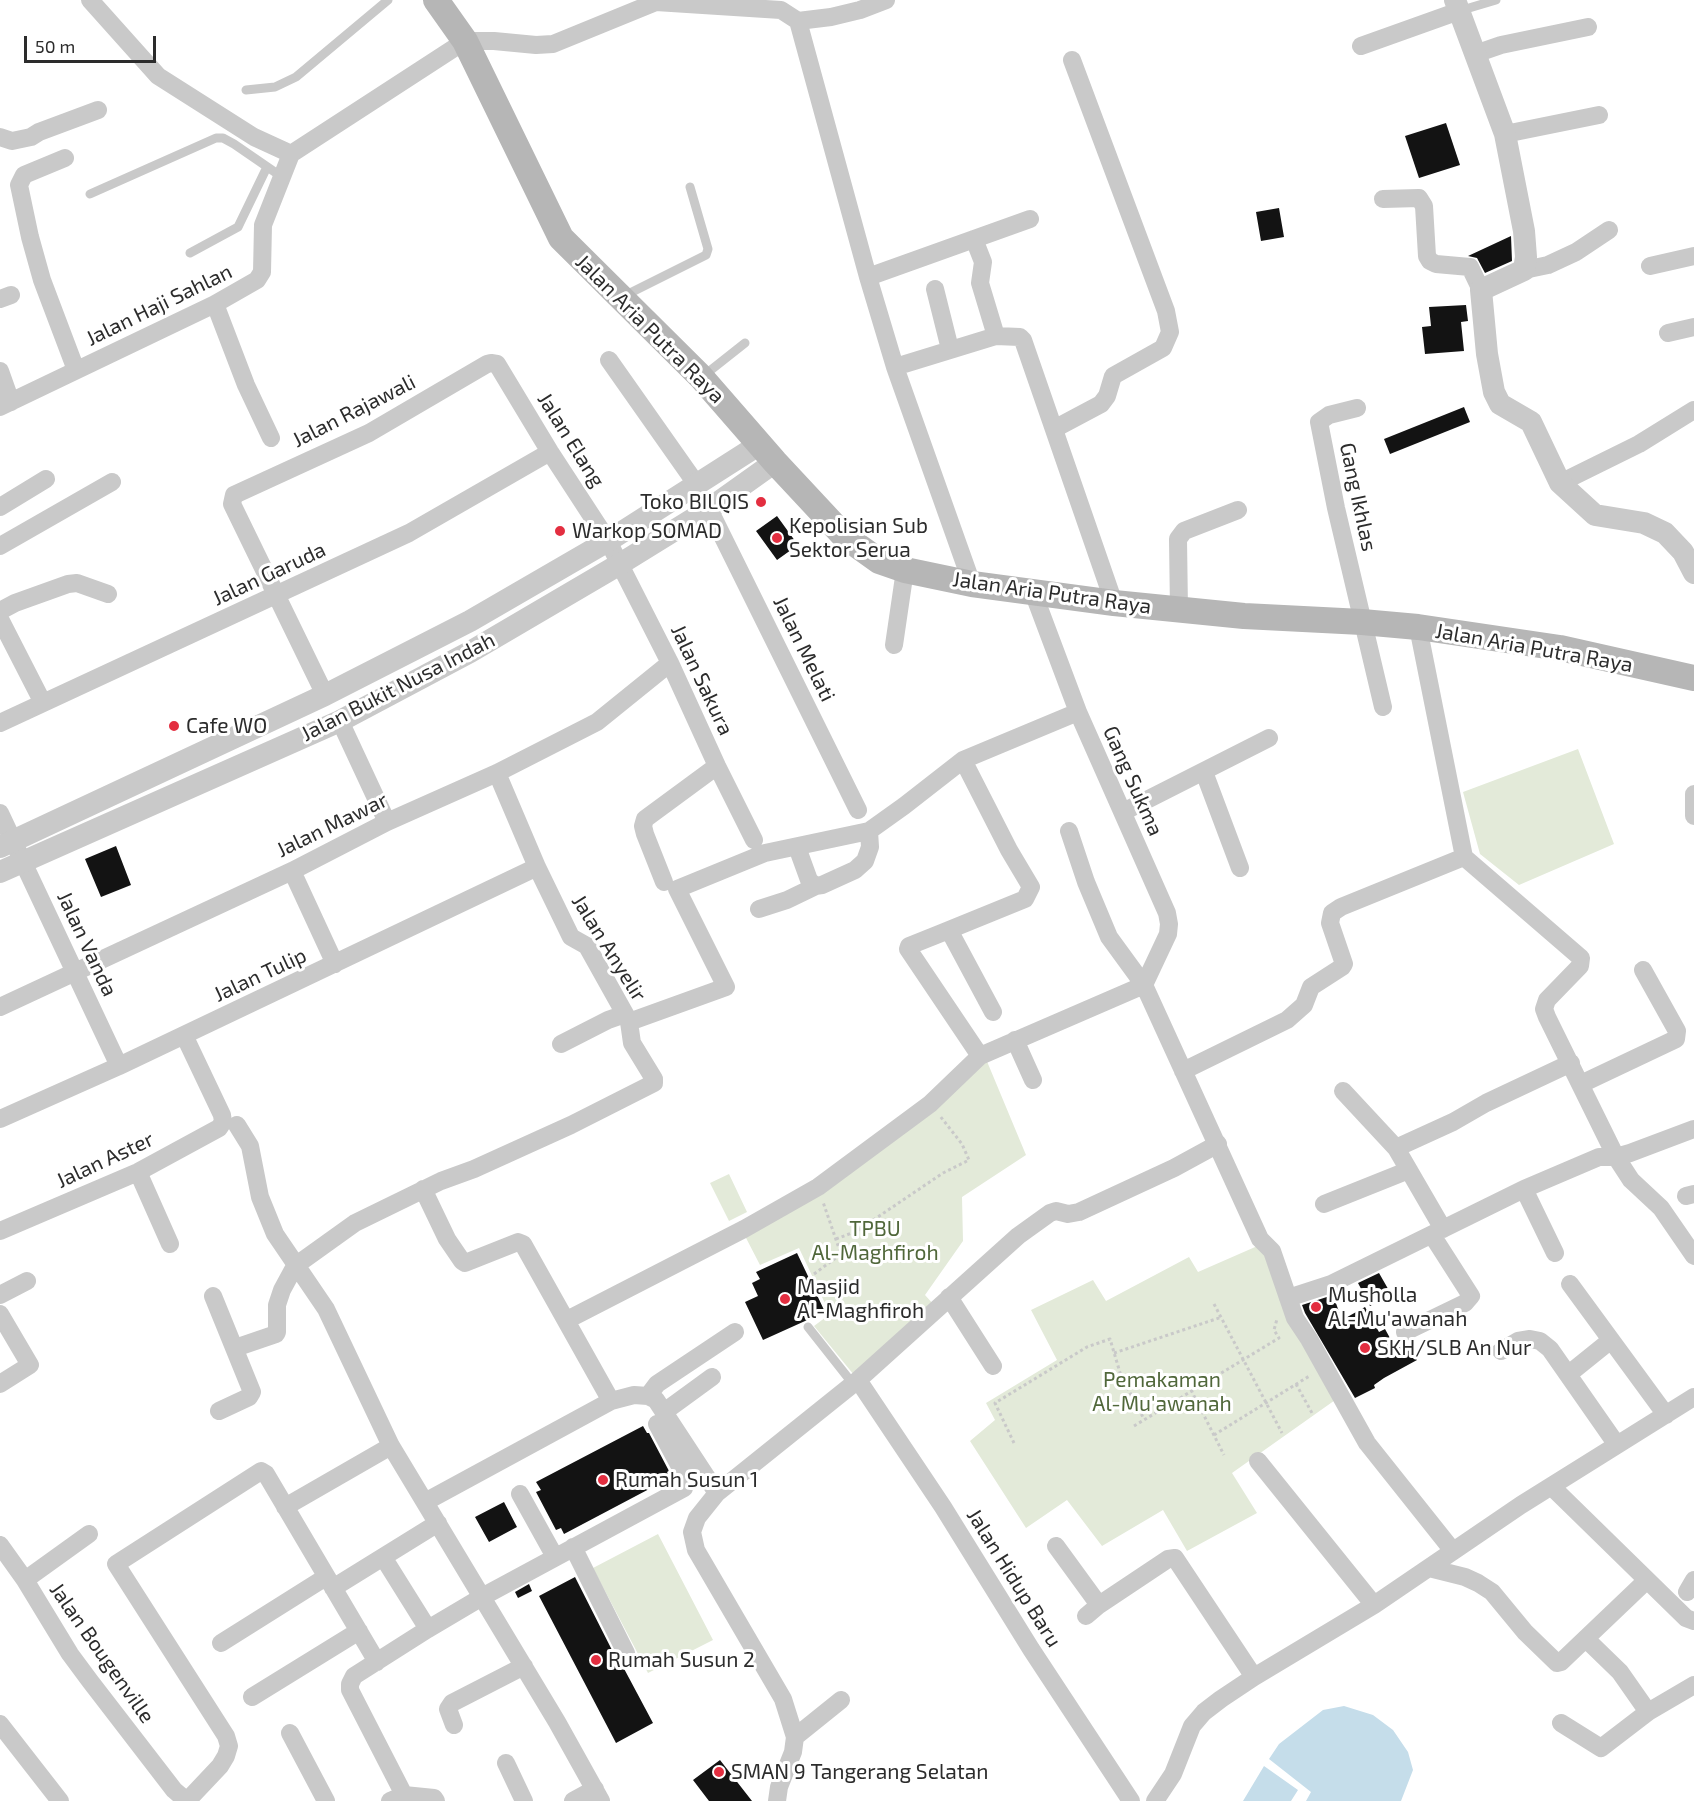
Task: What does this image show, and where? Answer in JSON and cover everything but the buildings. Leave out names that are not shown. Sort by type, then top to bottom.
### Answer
[{"type":"main road","name":"Jalan Aria Putra Raya","points":[[436,0],[465,41],[561,238],[701,377],[844,536],[879,561],[905,570],[972,584],[1114,603],[1244,616],[1418,627],[1560,648],[1694,678]]},
{"type":"street","points":[[90,0],[158,76],[254,137],[291,154],[465,41],[553,44],[655,1],[781,5],[798,21],[895,368],[972,584]]},
{"type":"street","points":[[798,21],[831,17],[860,10],[886,0]]},
{"type":"street","points":[[1361,46],[1457,6],[1505,134],[1524,231],[1526,257],[1524,270]]},
{"type":"street","points":[[1475,54],[1501,45],[1588,27]]},
{"type":"street","points":[[1054,429],[1101,404],[1107,396],[1113,376],[1163,348],[1170,332],[1166,311],[1072,60]]},
{"type":"street","points":[[0,137],[7,141],[31,137],[98,110]]},
{"type":"street","points":[[1505,134],[1599,115]]},
{"type":"street","name":"Jalan Haji Sahlan","points":[[6,405],[214,304],[257,280],[262,272],[263,225],[274,172],[291,154]]},
{"type":"street","points":[[65,158],[24,175],[19,185],[42,280],[76,370]]},
{"type":"street","points":[[1383,199],[1419,198],[1424,206],[1427,256],[1430,261],[1436,264],[1470,267],[1481,290],[1487,354],[1494,392],[1500,404],[1531,422],[1560,483],[1595,515],[1644,523],[1665,533],[1683,552],[1694,573]]},
{"type":"street","points":[[868,277],[1030,219]]},
{"type":"street","points":[[1481,290],[1524,270],[1548,265],[1576,252],[1609,230]]},
{"type":"street","points":[[974,239],[983,262],[980,283],[996,336]]},
{"type":"street","points":[[1650,266],[1694,256]]},
{"type":"street","points":[[935,289],[950,349]]},
{"type":"street","points":[[214,304],[246,385],[271,438]]},
{"type":"street","points":[[1668,333],[1694,327]]},
{"type":"street","points":[[895,368],[996,336],[1020,337],[1025,343],[1114,603]]},
{"type":"street","points":[[609,360],[697,485]]},
{"type":"street","name":"Jalan Rajawali","points":[[277,595],[232,504],[232,499],[238,492],[369,433],[487,364],[497,364]]},
{"type":"street","name":"Jalan Elang","points":[[497,364],[550,452],[608,541]]},
{"type":"street","points":[[0,371],[6,405]]},
{"type":"street","name":"Gang Ikhlas","points":[[1357,408],[1329,415],[1319,422],[1362,622]]},
{"type":"street","points":[[1560,483],[1639,444],[1694,410]]},
{"type":"street","name":"Jalan Garuda","points":[[0,723],[409,533],[550,452]]},
{"type":"street","name":"Jalan Bukit Nusa Indah","points":[[7,844],[325,695],[470,621],[608,541],[697,485],[767,453]]},
{"type":"street","name":"Jalan Bukit Nusa Indah","points":[[0,872],[340,721],[470,652],[709,509],[767,453]]},
{"type":"street","points":[[0,507],[46,479]]},
{"type":"street","points":[[0,546],[112,482]]},
{"type":"street","name":"Jalan Melati","points":[[709,509],[858,810]]},
{"type":"street","points":[[1179,610],[1178,539],[1184,531],[1238,510]]},
{"type":"street","name":"Jalan Sakura","points":[[608,541],[670,663],[754,840]]},
{"type":"street","points":[[894,645],[905,570]]},
{"type":"street","points":[[0,611],[15,603],[68,584],[77,583],[108,594]]},
{"type":"street","name":"Gang Sukma","points":[[1033,592],[1078,712],[1167,913],[1168,934],[1144,985]]},
{"type":"street","points":[[277,595],[325,695]]},
{"type":"street","points":[[0,619],[43,703]]},
{"type":"street","points":[[1362,622],[1383,707]]},
{"type":"street","points":[[1418,627],[1464,857],[1581,958],[1580,966],[1547,1000],[1544,1009],[1616,1157],[1632,1180],[1661,1208],[1694,1256]]},
{"type":"street","name":"Jalan Mawar","points":[[0,1007],[292,871],[387,822],[497,773],[597,722],[670,663]]},
{"type":"street","points":[[561,1044],[608,1020],[627,1018],[726,987],[677,888],[765,853],[869,831],[963,760],[1078,712]]},
{"type":"street","points":[[340,721],[387,822]]},
{"type":"street","points":[[1123,812],[1269,738]]},
{"type":"street","points":[[963,760],[1030,887],[1025,899],[909,946],[909,953],[980,1056]]},
{"type":"street","points":[[663,882],[645,834],[643,826],[645,819],[717,766]]},
{"type":"street","points":[[1204,772],[1240,868]]},
{"type":"street","name":"Jalan Anyelir","points":[[423,1189],[474,1169],[571,1125],[654,1083],[654,1079],[632,1043],[627,1018],[587,946],[571,938],[537,867],[497,773]]},
{"type":"street","points":[[1694,794],[1694,816]]},
{"type":"street","name":"Jalan Vanda","points":[[0,813],[7,844],[23,862],[119,1066]]},
{"type":"street","points":[[759,909],[788,900],[855,870],[865,861],[870,847],[869,831]]},
{"type":"street","points":[[1069,831],[1108,937],[1144,985],[1260,1239],[1272,1251],[1295,1318],[1367,1443],[1453,1551]]},
{"type":"street","points":[[797,847],[809,880],[816,886]]},
{"type":"street","points":[[1183,1071],[1287,1020],[1304,1005],[1311,987],[1342,967],[1344,964],[1330,923],[1332,913],[1341,907],[1464,857]]},
{"type":"street","name":"Jalan Tulip","points":[[0,1119],[119,1066],[537,867]]},
{"type":"street","points":[[292,871],[335,964]]},
{"type":"street","points":[[950,930],[993,1012]]},
{"type":"street","points":[[1581,1084],[1676,1039],[1677,1031],[1643,970]]},
{"type":"street","points":[[567,1320],[744,1229],[818,1186],[930,1104],[980,1056],[1144,985]]},
{"type":"street","points":[[184,1035],[222,1115],[250,1146],[260,1197],[275,1234],[326,1309],[391,1446],[524,1666],[598,1795],[573,1801]]},
{"type":"street","points":[[1015,1040],[1033,1080]]},
{"type":"street","points":[[1396,1148],[1571,1063]]},
{"type":"street","points":[[1343,1091],[1396,1148],[1471,1296],[1465,1303],[1405,1332]]},
{"type":"street","name":"Jalan Aster","points":[[0,1231],[138,1172],[230,1123]]},
{"type":"street","points":[[1288,1298],[1331,1284],[1524,1189],[1599,1156],[1616,1157],[1694,1129]]},
{"type":"street","points":[[777,1801],[779,1787],[793,1752],[795,1737],[783,1699],[696,1550],[692,1532],[697,1518],[717,1493],[855,1382],[1018,1236],[1056,1211],[1068,1214],[1079,1212],[1174,1168],[1218,1144]]},
{"type":"street","points":[[1324,1204],[1409,1170]]},
{"type":"street","points":[[138,1172],[170,1244]]},
{"type":"street","points":[[235,1348],[276,1334],[277,1305],[282,1290],[296,1266],[354,1223],[423,1189],[447,1239],[465,1263],[518,1242],[523,1244],[611,1401]]},
{"type":"street","points":[[1524,1189],[1555,1253]]},
{"type":"street","points":[[0,1295],[27,1281]]},
{"type":"street","points":[[1570,1284],[1666,1415]]},
{"type":"street","points":[[213,1296],[252,1395],[219,1411]]},
{"type":"street","points":[[949,1298],[993,1366]]},
{"type":"street","points":[[0,1314],[30,1365],[0,1384]]},
{"type":"street","points":[[648,1396],[657,1384],[735,1332]]},
{"type":"street","points":[[1501,1351],[1518,1341],[1530,1339],[1540,1341],[1550,1349],[1617,1444]]},
{"type":"street","points":[[1575,1369],[1611,1340]]},
{"type":"street","points":[[660,1418],[712,1377]]},
{"type":"street","name":"Jalan Hidup Baru","points":[[855,1382],[943,1507],[1031,1649],[1131,1801]]},
{"type":"street","points":[[425,1502],[611,1401],[634,1395],[648,1396],[656,1400],[660,1418],[685,1476],[684,1488],[482,1597],[354,1676],[350,1690],[397,1798],[435,1799]]},
{"type":"street","points":[[1155,1801],[1173,1774],[1192,1726],[1204,1712],[1254,1677],[1374,1605],[1551,1486],[1694,1397]]},
{"type":"street","points":[[660,1418],[717,1493]]},
{"type":"street","points":[[285,1507],[391,1446]]},
{"type":"street","points":[[1258,1461],[1374,1605]]},
{"type":"street","points":[[173,1794],[220,1766],[229,1746],[226,1736],[116,1564],[261,1471],[266,1474],[377,1662]]},
{"type":"street","points":[[1551,1486],[1686,1618],[1694,1621]]},
{"type":"street","points":[[520,1494],[555,1557]]},
{"type":"street","points":[[221,1643],[330,1582],[383,1557],[438,1523]]},
{"type":"street","points":[[25,1580],[89,1534]]},
{"type":"street","name":"Jalan Bougenville","points":[[0,1545],[25,1580],[70,1654],[173,1794]]},
{"type":"street","points":[[1056,1546],[1092,1610],[1168,1559],[1175,1558],[1254,1677]]},
{"type":"street","points":[[573,1547],[626,1653]]},
{"type":"street","points":[[383,1557],[428,1629]]},
{"type":"street","points":[[1429,1568],[1478,1582],[1512,1613],[1526,1632],[1557,1663],[1586,1639],[1647,1580]]},
{"type":"street","points":[[252,1697],[359,1631]]},
{"type":"street","points":[[1586,1639],[1620,1672],[1648,1712]]},
{"type":"street","points":[[453,1725],[448,1709],[452,1703],[524,1666]]},
{"type":"street","points":[[1561,1723],[1601,1748],[1648,1712],[1694,1685]]},
{"type":"street","points":[[795,1737],[841,1700]]},
{"type":"street","points":[[0,1724],[60,1801]]},
{"type":"street","points":[[290,1733],[326,1801]]},
{"type":"street","points":[[506,1763],[524,1801]]},
{"type":"lane","points":[[246,90],[275,87],[296,77],[388,0]]},
{"type":"lane","points":[[1457,6],[1496,0]]},
{"type":"lane","points":[[90,194],[216,138],[223,138],[234,144],[274,172],[238,227],[190,253]]},
{"type":"lane","points":[[621,297],[706,255],[708,249],[690,187]]},
{"type":"lane","points":[[701,377],[745,343]]},
{"type":"lane","points":[[808,1328],[855,1382]]},
{"type":"path","points":[[836,1239],[857,1231],[943,1173],[969,1160],[962,1144],[930,1104]]},
{"type":"path","points":[[814,1274],[841,1254],[818,1186]]},
{"type":"path","points":[[1214,1304],[1282,1433]]},
{"type":"path","points":[[1134,1426],[1279,1338],[1274,1330],[1276,1320],[1287,1314],[1295,1318]]},
{"type":"path","points":[[1114,1353],[1222,1317]]},
{"type":"path","points":[[1014,1443],[994,1403],[1087,1347],[1110,1339],[1121,1376],[1144,1419]]},
{"type":"path","points":[[1214,1435],[1318,1370]]},
{"type":"path","points":[[1296,1384],[1312,1413]]},
{"type":"path","points":[[1191,1390],[1224,1455]]},
{"type":"green space","points":[[1578,749],[1614,844],[1519,885],[1480,854],[1463,792]]},
{"type":"green space","name":"TPBU Al-Maghfiroh","points":[[986,1059],[1026,1155],[962,1197],[963,1241],[925,1295],[934,1305],[854,1375],[814,1326],[830,1314],[799,1248],[760,1265],[745,1236]]},
{"type":"green space","points":[[729,1174],[747,1212],[729,1221],[710,1183]]},
{"type":"green space","name":"Pemakaman Al-Mu'awanah","points":[[1262,1244],[1338,1398],[1232,1473],[1257,1513],[1187,1551],[1163,1510],[1102,1546],[1067,1500],[1026,1528],[970,1441],[995,1420],[986,1403],[1057,1360],[1031,1310],[1093,1280],[1106,1301],[1189,1257],[1198,1272]]},
{"type":"green space","points":[[658,1534],[713,1640],[648,1673],[593,1568]]},
{"type":"water","points":[[1344,1706],[1373,1715],[1393,1730],[1408,1752],[1413,1770],[1401,1801],[1306,1801],[1311,1792],[1269,1759],[1279,1744],[1323,1710]]},
{"type":"water","points":[[1264,1766],[1298,1790],[1291,1801],[1243,1801]]},
{"type":"place","name":"Toko BILQIS","points":[[761,502]]},
{"type":"place","name":"Warkop SOMAD","points":[[560,531]]},
{"type":"place","name":"Kepolisian Sub Sektor Serua","points":[[777,538]]},
{"type":"place","name":"Cafe WO","points":[[174,726]]},
{"type":"place","name":"Masjid Al-Maghfiroh","points":[[785,1299]]},
{"type":"place","name":"Musholla Al-Mu'awanah","points":[[1316,1307]]},
{"type":"place","name":"SKH/SLB An Nur","points":[[1365,1348]]},
{"type":"place","name":"Rumah Susun 1","points":[[603,1480]]},
{"type":"place","name":"Rumah Susun 2","points":[[596,1660]]},
{"type":"place","name":"SMAN 9 Tangerang Selatan","points":[[719,1772]]}]
